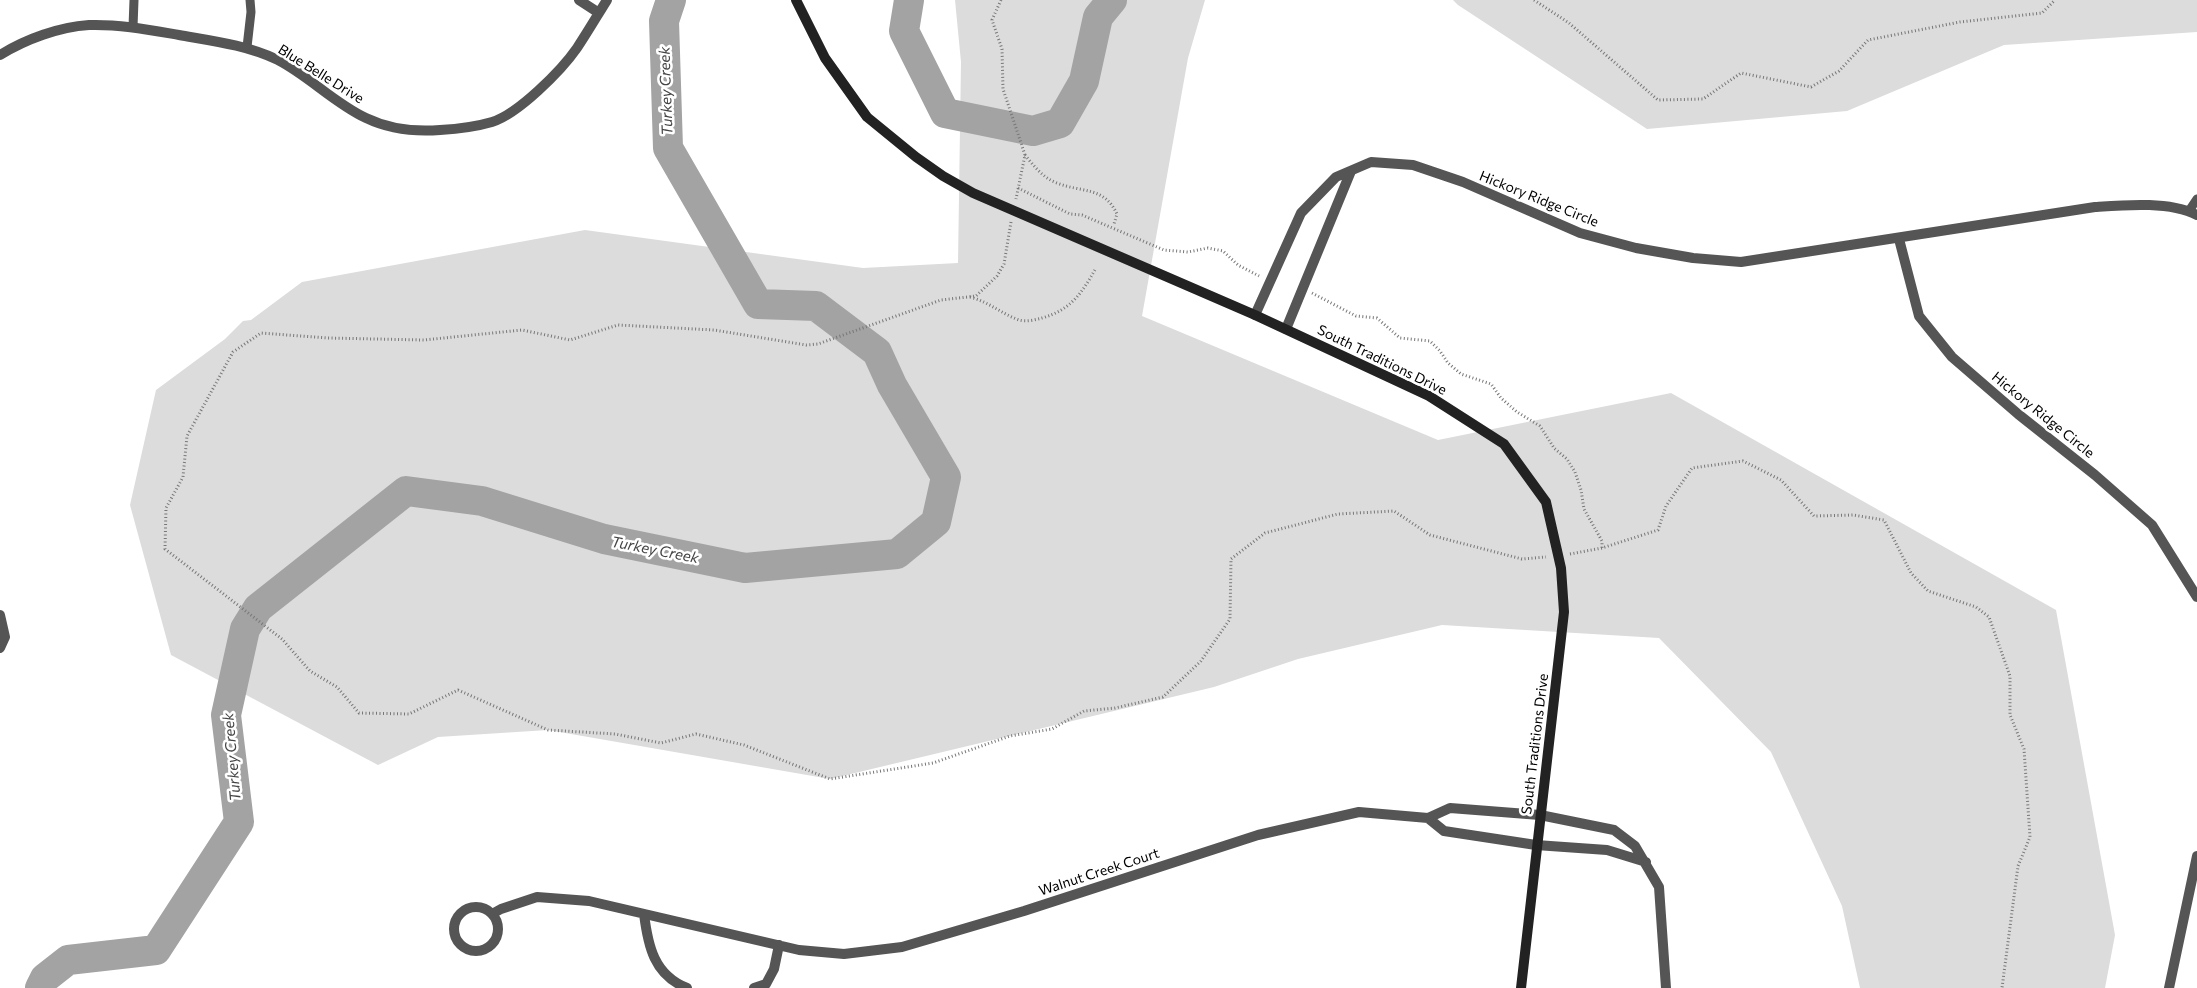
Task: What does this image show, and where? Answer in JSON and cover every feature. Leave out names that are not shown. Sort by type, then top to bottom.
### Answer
[{"type":"street","points":[[578,0],[599,13]]},
{"type":"street","name":"Blue Belle Drive","points":[[0,55],[18,44],[58,31],[89,25],[133,28],[247,47],[279,61],[344,107],[368,119],[400,129],[428,131],[494,122],[520,106],[543,86],[576,49],[606,0]]},
{"type":"street","name":"South Traditions Drive","points":[[796,0],[825,58],[867,117],[943,176],[973,193],[1255,315],[1429,396],[1504,444],[1546,502],[1561,568],[1564,612],[1521,988]]},
{"type":"street","name":"Hickory Ridge Circle","points":[[1255,315],[1300,213],[1336,178],[1371,162],[1413,165],[1463,182],[1580,233],[1636,248],[1693,258],[1742,262],[2095,207],[2139,204],[2193,213]]},
{"type":"street","points":[[1286,329],[1351,171]]},
{"type":"street","name":"Hickory Ridge Circle","points":[[1899,239],[1919,316],[1952,357],[2152,524],[2197,597]]},
{"type":"street","points":[[0,615],[5,637],[0,648]]},
{"type":"street","name":"Walnut Creek Court","points":[[492,914],[537,897],[589,901],[799,950],[844,954],[902,947],[1024,911],[1258,835],[1359,812],[1428,818],[1450,808],[1540,815],[1614,830],[1635,846],[1659,887],[1666,988]]},
{"type":"street","name":"Walnut Creek Court","points":[[1428,818],[1444,831],[1536,845],[1607,850],[1646,862]]},
{"type":"street","points":[[2169,988],[2197,856]]},
{"type":"street","points":[[478,907],[488,910],[492,914],[496,918],[499,929],[497,939],[490,947],[480,952],[469,951],[460,945],[455,936],[454,925],[459,915],[468,909],[478,907]]},
{"type":"street","points":[[644,914],[647,940],[655,960],[673,983],[687,988]]},
{"type":"street","points":[[754,988],[766,984],[774,969],[778,945]]},
{"type":"lane","points":[[133,28],[134,0]]},
{"type":"lane","points":[[247,47],[251,12],[250,0]]},
{"type":"lane","points":[[2193,213],[2197,199]]},
{"type":"path","points":[[1001,0],[992,20],[1002,49],[1003,89],[1025,155],[1040,173],[1057,183],[1088,190],[1104,197],[1113,205],[1118,214],[1114,224]]},
{"type":"path","points":[[1534,0],[1569,23],[1658,100],[1703,99],[1741,73],[1811,87],[1839,71],[1868,40],[1960,22],[2042,12],[2055,0]]},
{"type":"path","points":[[1025,155],[1004,264],[997,276],[976,296],[941,300],[831,340],[806,345],[714,330],[618,326],[570,340],[522,330],[424,340],[328,338],[261,333],[233,352],[187,436],[183,477],[166,508],[165,550],[282,639],[310,671],[337,688],[359,713],[409,714],[458,690],[548,730],[615,734],[661,744],[696,734],[744,745],[830,778],[933,763],[1010,736],[1052,729],[1084,711],[1115,708],[1163,697],[1201,662],[1230,619],[1231,559],[1265,533],[1338,514],[1394,511],[1430,535],[1522,559],[1558,555],[1602,548],[1658,530],[1666,506],[1692,468],[1743,461],[1781,480],[1814,516],[1853,515],[1884,520],[1911,573],[1928,591],[1976,608],[1989,617],[2010,676],[2010,716],[2024,749],[2030,838],[2018,866],[2002,988]]},
{"type":"path","points":[[1018,188],[1070,214],[1082,215],[1164,250],[1188,252],[1208,248],[1223,251],[1238,265],[1270,282]]},
{"type":"path","points":[[969,297],[985,301],[1020,320],[1034,320],[1054,315],[1066,308],[1085,288],[1096,268]]},
{"type":"path","points":[[1302,290],[1331,301],[1356,316],[1377,318],[1400,338],[1430,341],[1448,363],[1461,374],[1491,384],[1501,398],[1517,412],[1540,426],[1554,448],[1567,460],[1574,472],[1581,490],[1584,509],[1602,541],[1602,548]]},
{"type":"shaded area","points":[[955,0],[1205,0],[1188,58],[1142,316],[1438,440],[1671,393],[2056,610],[2115,935],[2105,988],[1860,988],[1842,906],[1771,752],[1659,638],[1442,625],[1298,659],[1214,687],[830,779],[548,730],[438,737],[378,765],[171,655],[130,505],[156,390],[225,339],[243,321],[251,320],[302,282],[585,230],[863,268],[958,263],[961,62]]},
{"type":"shaded area","points":[[1453,0],[2197,0],[2197,32],[2004,45],[1847,111],[1647,129]]},
{"type":"waterway","name":"Turkey Creek","points":[[40,988],[45,978],[68,960],[156,950],[239,822],[226,715],[245,629],[258,608],[406,491],[482,501],[604,539],[745,568],[897,554],[936,522],[946,477],[892,385],[877,352],[816,306],[758,304],[668,148],[664,21],[671,0]]},
{"type":"waterway","name":"Turkey Creek","points":[[909,0],[904,31],[945,113],[1033,131],[1060,123],[1084,81],[1098,17],[1112,0]]}]
